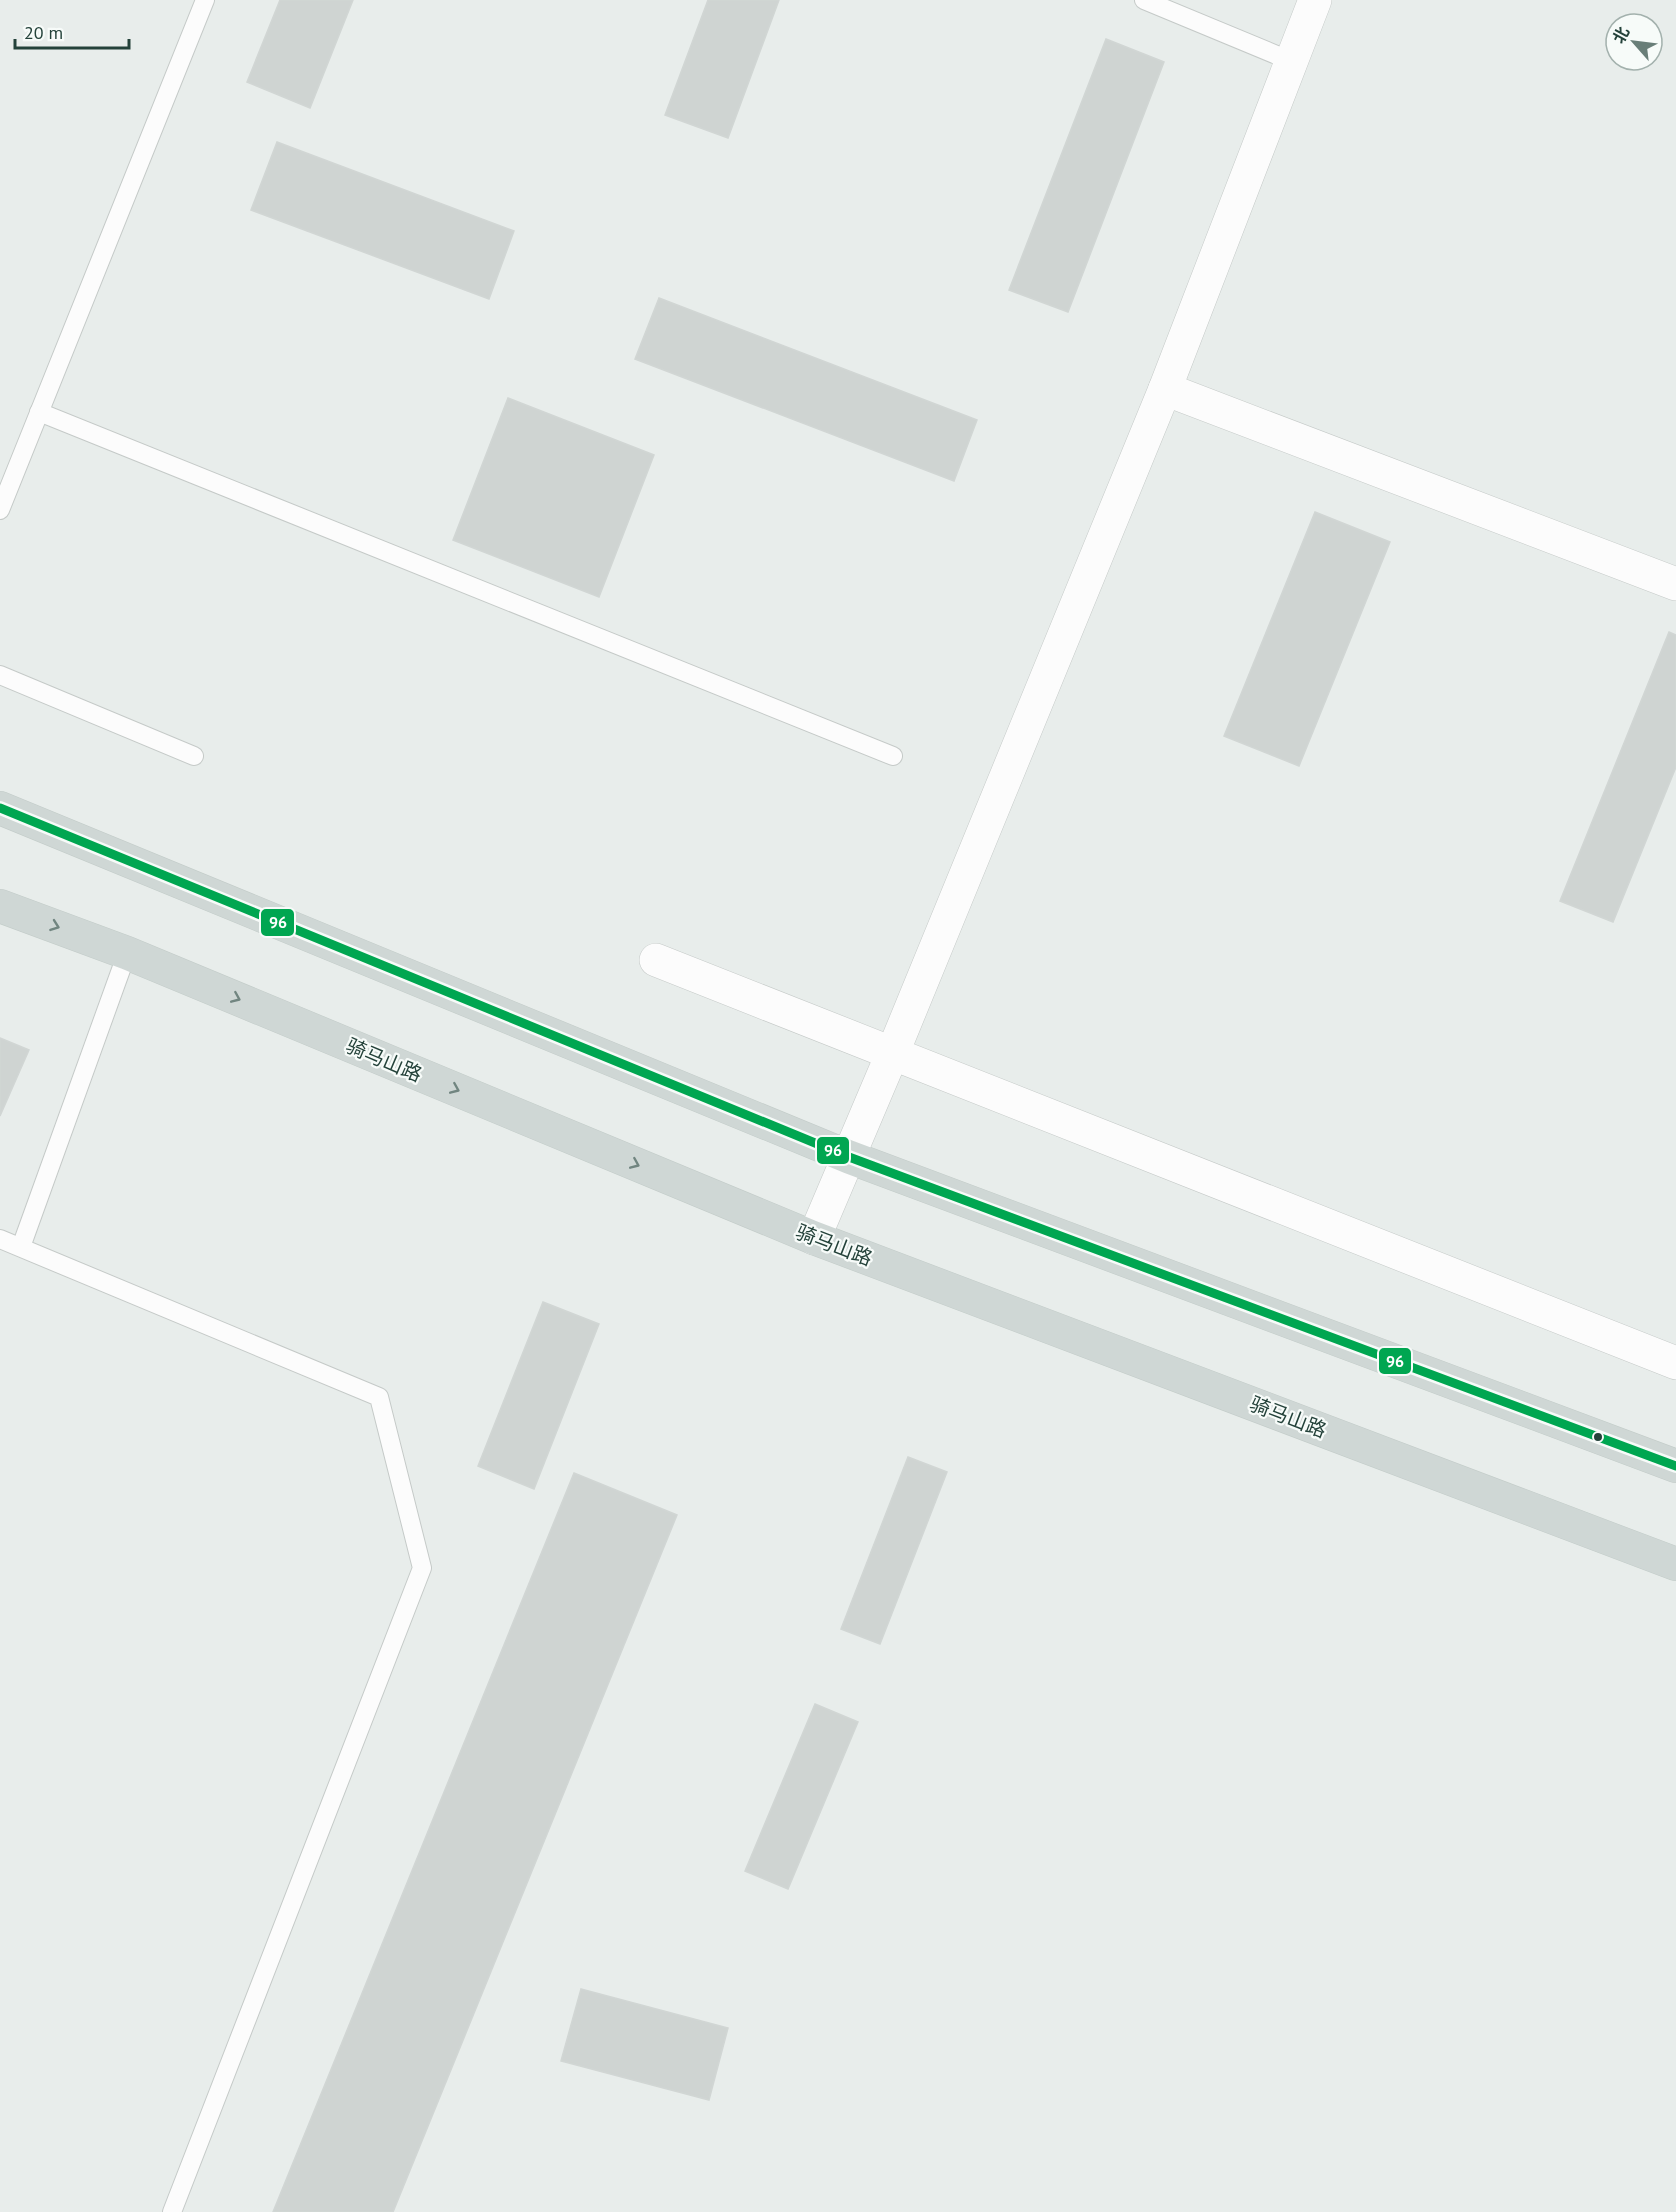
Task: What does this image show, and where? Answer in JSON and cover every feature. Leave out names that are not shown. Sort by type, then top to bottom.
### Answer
[{"type":"main road","points":[[0,808],[849,1157],[1676,1466]]},
{"type":"main road","name":"骑马山路","points":[[0,906],[127,953],[814,1238],[1676,1564]]},
{"type":"street","points":[[814,1238],[893,1052],[1165,389],[1315,0]]},
{"type":"street","points":[[1165,389],[1676,584]]},
{"type":"street","points":[[656,960],[1676,1363]]},
{"type":"lane","points":[[0,510],[205,0]]},
{"type":"lane","points":[[1144,0],[1292,61]]},
{"type":"lane","points":[[39,412],[893,756]]},
{"type":"lane","points":[[0,675],[194,756]]},
{"type":"lane","points":[[21,1247],[127,953]]},
{"type":"lane","points":[[0,1239],[379,1397],[422,1568],[172,2212]]},
{"type":"building","points":[[280,0],[353,0],[310,108],[247,82]]},
{"type":"building","points":[[708,0],[779,0],[728,138],[665,115]]},
{"type":"building","points":[[1106,39],[1164,62],[1068,312],[1009,290]]},
{"type":"building","points":[[277,142],[514,231],[489,299],[251,210]]},
{"type":"building","points":[[659,298],[977,420],[954,481],[635,359]]},
{"type":"building","points":[[508,398],[654,455],[599,597],[453,540]]},
{"type":"building","points":[[1315,512],[1390,542],[1299,766],[1224,736]]},
{"type":"building","points":[[1669,632],[1676,635],[1676,767],[1613,922],[1560,901]]},
{"type":"building","points":[[0,1038],[29,1050],[0,1116]]},
{"type":"building","points":[[543,1302],[599,1324],[534,1489],[478,1466]]},
{"type":"building","points":[[908,1457],[947,1472],[880,1644],[841,1629]]},
{"type":"building","points":[[574,1473],[677,1515],[393,2212],[273,2212]]},
{"type":"building","points":[[815,1704],[858,1722],[788,1889],[745,1871]]},
{"type":"building","points":[[581,1989],[728,2028],[709,2100],[561,2061]]},
{"type":"transit line","name":"96","points":[[0,808],[849,1157],[1676,1466]]}]
